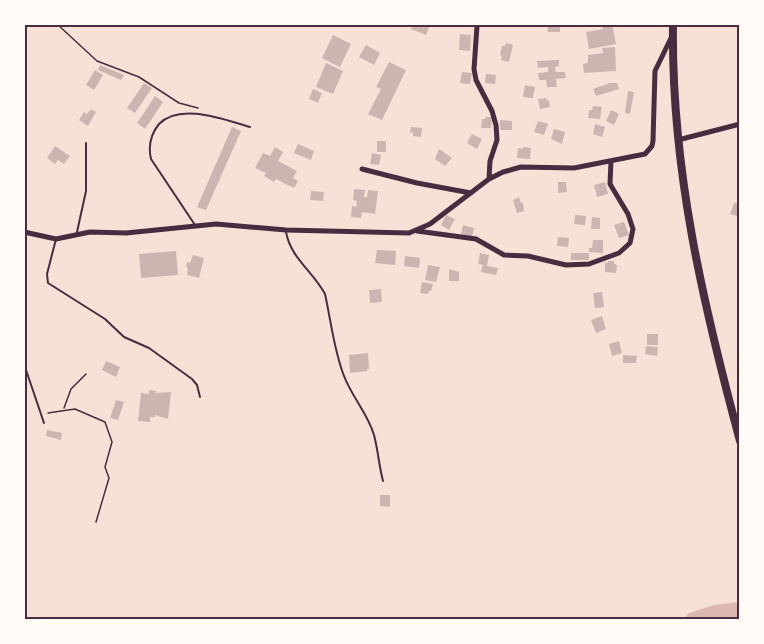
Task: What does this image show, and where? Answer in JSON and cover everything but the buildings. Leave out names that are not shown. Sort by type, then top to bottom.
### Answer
[{"type":"highway","points":[[673,29],[678,140],[684,192],[706,312],[740,441]]},
{"type":"street","points":[[477,26],[474,69],[476,80],[492,111],[496,125],[497,140],[490,161],[489,179]]},
{"type":"street","points":[[24,232],[56,239],[90,232],[126,233],[195,225],[229,224],[286,230],[402,234],[415,231],[430,224],[489,179],[521,167],[573,168],[645,154],[652,146],[655,71],[673,29]]},
{"type":"street","points":[[678,140],[740,124]]},
{"type":"street","points":[[415,231],[476,239],[504,255],[528,256],[566,266],[589,264],[619,253],[630,243],[633,229],[628,214],[610,184],[611,161]]},
{"type":"street","points":[[362,169],[417,183],[471,193]]},
{"type":"lane","points":[[195,225],[151,159],[150,139],[155,129],[164,119],[176,114],[211,116],[250,128]]},
{"type":"lane","points":[[76,235],[86,192],[86,143]]},
{"type":"lane","points":[[286,230],[292,252],[320,284],[325,294],[340,365],[345,379],[369,422],[383,481]]},
{"type":"lane","points":[[56,239],[47,274],[48,283],[105,319],[124,337],[149,348],[192,379],[197,385],[200,397]]},
{"type":"lane","points":[[24,364],[44,423]]},
{"type":"path","points":[[57,24],[97,61],[139,77],[172,99],[196,106],[211,116]]},
{"type":"path","points":[[64,409],[71,389],[86,374]]},
{"type":"path","points":[[41,415],[64,409],[75,409],[105,422],[112,441],[105,468],[109,478],[96,522]]},
{"type":"waterway","points":[[693,620],[715,613],[740,610]]}]
